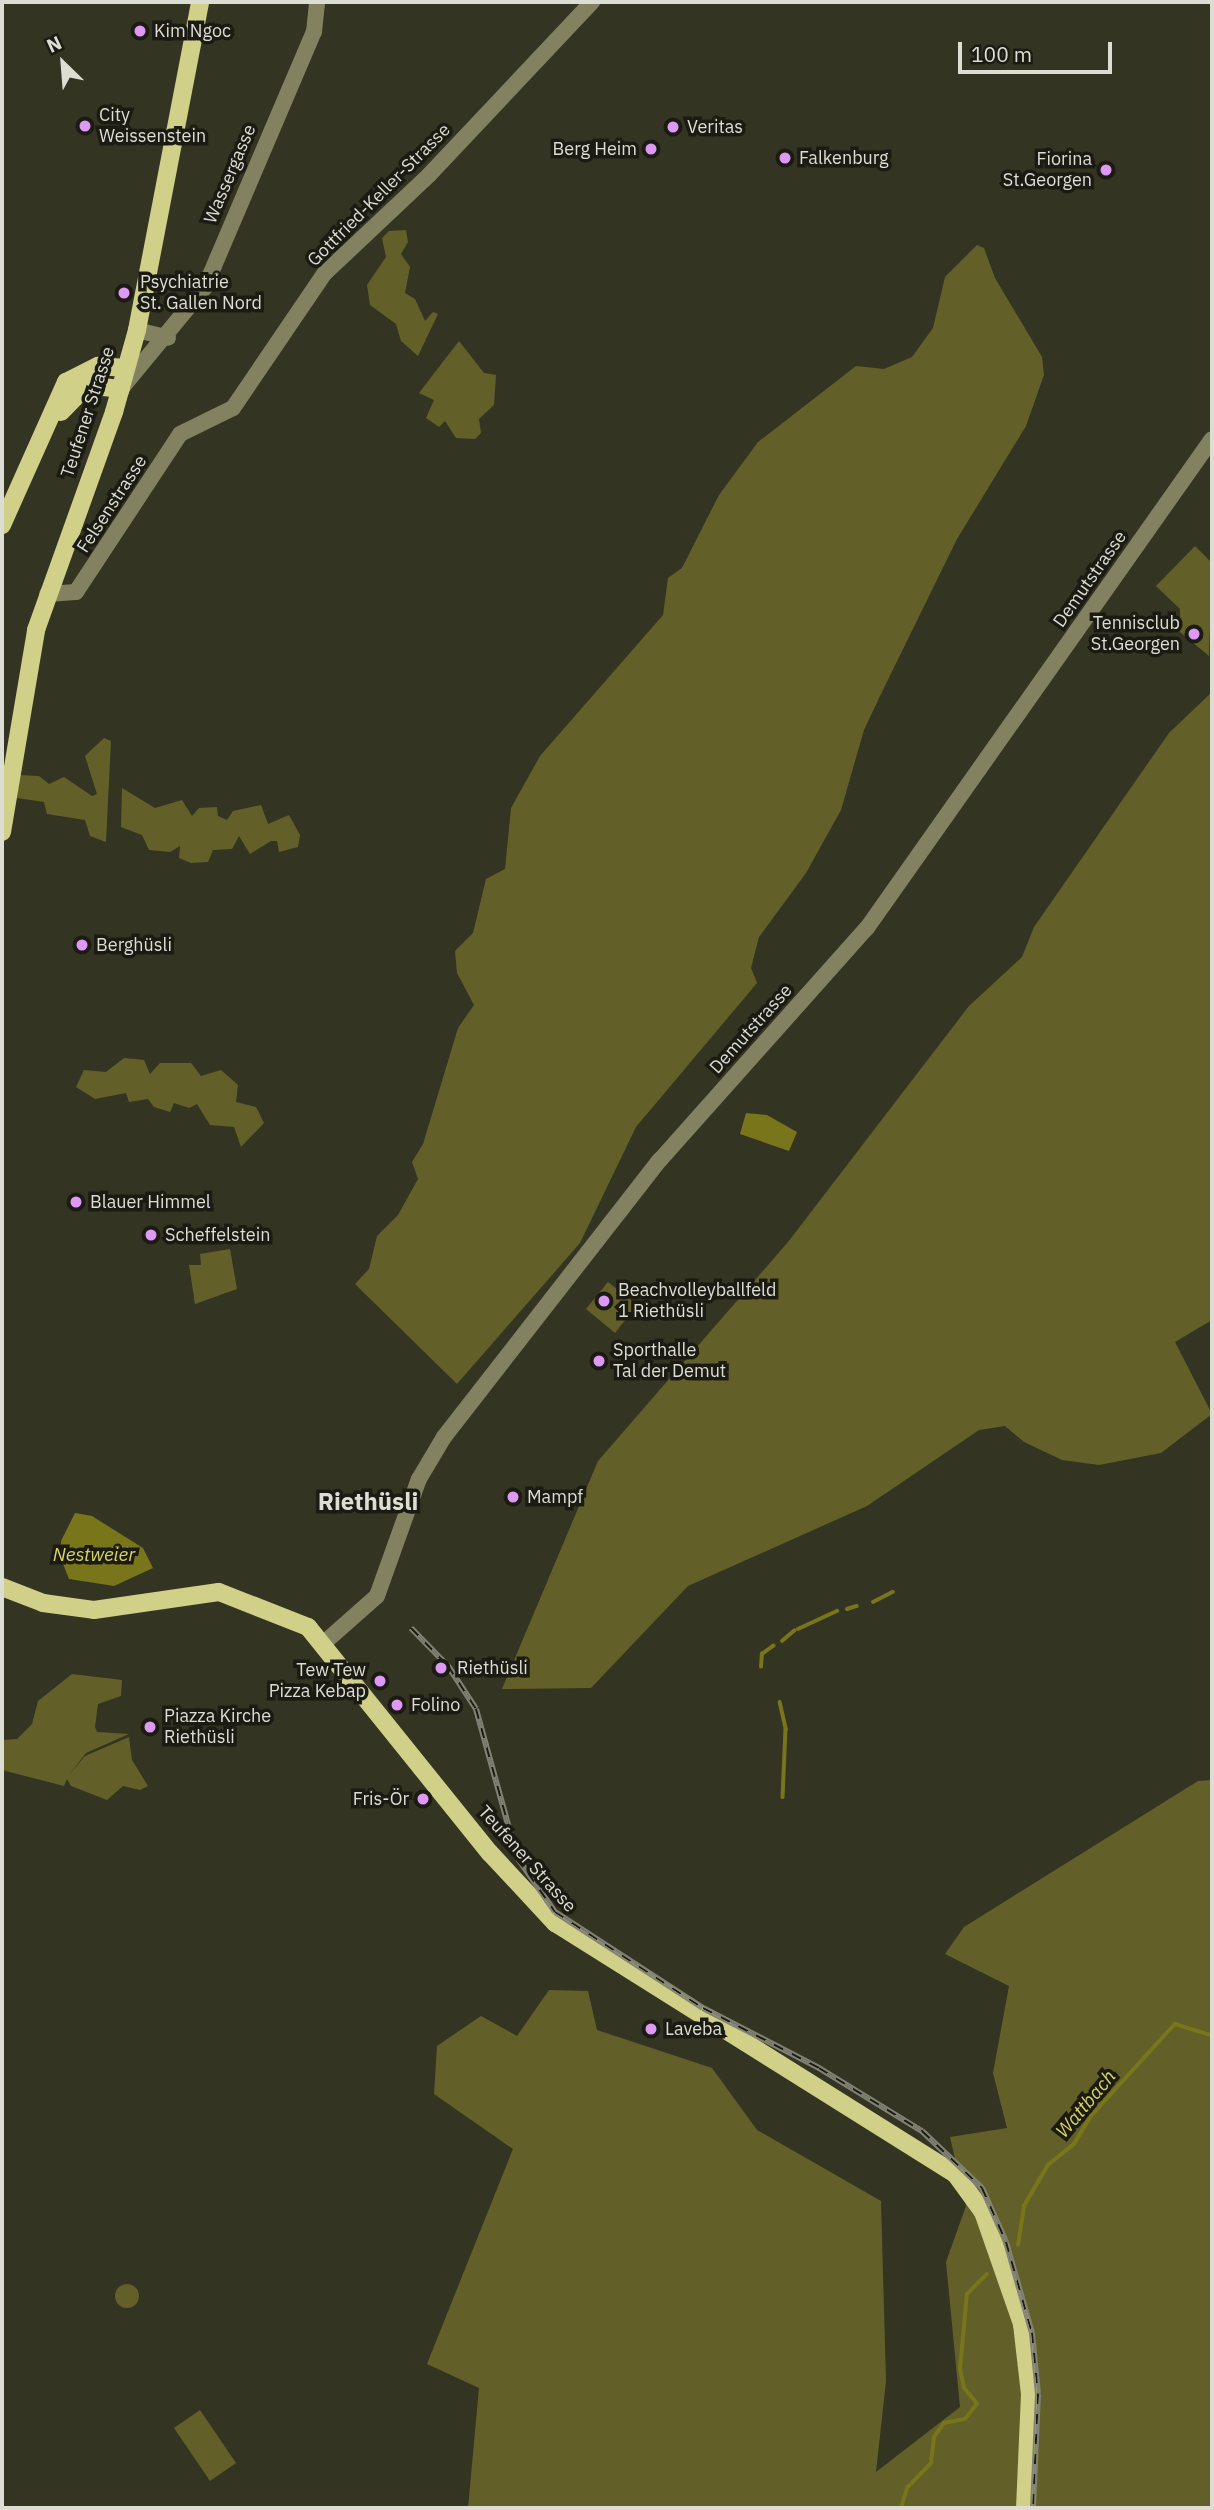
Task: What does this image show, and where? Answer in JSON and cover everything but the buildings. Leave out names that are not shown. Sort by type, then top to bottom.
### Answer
[{"type":"main road","name":"Teufener Strasse","points":[[2,832],[27,669],[47,594],[121,389],[137,330],[200,2]]},
{"type":"main road","points":[[2,525],[66,382],[98,366],[126,368]]},
{"type":"main road","points":[[34,453],[78,389],[96,384],[121,389]]},
{"type":"main road","name":"Teufener Strasse","points":[[2,1587],[43,1603],[94,1610],[219,1592],[304,1625],[325,1642],[490,1853],[555,1923],[956,2175],[979,2205],[1002,2261],[1028,2366],[1025,2508]]},
{"type":"street","name":"Wassergasse","points":[[121,389],[168,338],[205,286],[318,21],[317,2]]},
{"type":"street","name":"Gottfried-Keller-Strasse","points":[[204,419],[233,408],[324,274],[420,184],[592,2]]},
{"type":"street","points":[[137,330],[168,338]]},
{"type":"street","name":"Felsenstrasse","points":[[47,594],[76,592],[176,439],[204,419]]},
{"type":"street","name":"Demutstrasse","points":[[325,1642],[377,1596],[419,1479],[444,1437],[660,1160],[867,928],[1212,439]]},
{"type":"shaded area","points":[[406,230],[408,242],[401,254],[410,267],[405,293],[415,299],[425,321],[433,312],[438,314],[418,356],[401,341],[396,324],[370,305],[367,285],[386,257],[382,238],[389,231]]},
{"type":"shaded area","points":[[977,245],[984,248],[995,278],[1042,357],[1044,375],[1026,426],[957,539],[881,694],[864,730],[841,810],[806,873],[759,937],[751,968],[757,983],[636,1127],[580,1243],[457,1384],[355,1284],[369,1269],[377,1236],[398,1215],[418,1179],[412,1162],[423,1144],[458,1028],[474,1005],[457,973],[455,951],[473,933],[486,879],[505,869],[511,808],[540,756],[663,615],[668,578],[682,568],[719,495],[758,442],[856,366],[884,369],[912,357],[933,328],[945,277]]},
{"type":"shaded area","points":[[459,341],[484,373],[496,375],[494,405],[479,419],[481,433],[475,439],[456,438],[445,421],[439,427],[426,418],[434,400],[419,393]]},
{"type":"shaded area","points":[[1195,546],[1212,563],[1209,656],[1180,632],[1180,609],[1156,586]]},
{"type":"shaded area","points":[[1212,692],[1212,1320],[1175,1342],[1212,1414],[1161,1453],[1099,1465],[1062,1460],[1024,1442],[1005,1426],[979,1430],[867,1506],[688,1586],[591,1688],[502,1689],[598,1461],[788,1242],[969,1006],[1022,957],[1034,927],[1169,733]]},
{"type":"shaded area","points":[[104,738],[111,741],[106,842],[90,836],[85,820],[47,814],[44,802],[17,798],[19,775],[39,776],[49,784],[64,777],[92,796],[97,794],[85,756]]},
{"type":"shaded area","points":[[122,788],[155,808],[182,800],[192,816],[199,808],[217,807],[218,816],[227,820],[233,811],[261,805],[268,824],[289,815],[300,835],[298,847],[279,852],[277,841],[271,841],[250,854],[239,836],[232,849],[213,850],[208,862],[191,863],[179,858],[180,846],[170,852],[149,850],[142,835],[121,827]]},
{"type":"shaded area","points":[[124,1058],[144,1060],[150,1074],[160,1063],[191,1063],[201,1076],[221,1070],[238,1085],[236,1102],[256,1107],[264,1123],[241,1147],[234,1127],[210,1125],[197,1104],[189,1108],[174,1103],[170,1112],[154,1107],[148,1099],[129,1102],[126,1093],[95,1099],[76,1087],[84,1070],[106,1072]]},
{"type":"shaded area","points":[[230,1249],[237,1289],[195,1304],[189,1265],[201,1265],[200,1254]]},
{"type":"shaded area","points":[[608,1282],[637,1305],[615,1333],[586,1309]]},
{"type":"shaded area","points":[[72,1674],[122,1680],[121,1696],[98,1704],[95,1727],[97,1732],[129,1734],[86,1753],[68,1776],[85,1756],[129,1737],[132,1760],[148,1786],[140,1790],[123,1786],[107,1800],[71,1786],[67,1779],[64,1786],[2,1770],[2,1740],[17,1739],[32,1724],[38,1701]]},
{"type":"shaded area","points":[[1212,1780],[1212,2508],[468,2508],[479,2388],[427,2364],[513,2149],[434,2094],[437,2046],[481,2016],[517,2036],[549,1990],[588,1991],[597,2030],[712,2068],[757,2130],[881,2201],[886,2381],[876,2472],[960,2407],[946,2262],[966,2206],[950,2137],[1007,2128],[993,2073],[1009,1986],[945,1954],[964,1927],[1198,1781]]},
{"type":"shaded area","points":[[127,2284],[138,2291],[139,2296],[132,2307],[127,2308],[116,2301],[115,2296],[122,2285]]},
{"type":"shaded area","points":[[200,2410],[236,2463],[210,2481],[174,2428]]},
{"type":"water","points":[[746,1113],[767,1115],[797,1132],[789,1151],[740,1134]]},
{"type":"water","name":"Nestweier","points":[[75,1513],[92,1516],[143,1548],[153,1568],[114,1586],[69,1579],[61,1559],[61,1541]]},
{"type":"waterway","points":[[873,1602],[893,1592]]},
{"type":"waterway","points":[[847,1609],[857,1606]]},
{"type":"waterway","points":[[798,1629],[837,1611]]},
{"type":"waterway","points":[[782,1641],[794,1631]]},
{"type":"waterway","points":[[761,1667],[762,1654],[773,1646]]},
{"type":"waterway","points":[[780,1702],[786,1729],[783,1797]]},
{"type":"waterway","name":"Wattbach","points":[[1018,2245],[1024,2206],[1048,2165],[1074,2144],[1090,2117],[1175,2024],[1212,2035]]},
{"type":"waterway","name":"Wattbach","points":[[901,2508],[907,2488],[931,2463],[934,2437],[944,2423],[965,2419],[977,2404],[964,2388],[960,2369],[967,2294],[987,2274]]},
{"type":"railway","points":[[411,1628],[448,1666],[476,1709],[517,1857],[555,1912],[703,2008],[819,2068],[922,2131],[982,2188],[1006,2242],[1032,2333],[1038,2394],[1033,2508]]},
{"type":"place","name":"Kim Ngoc","points":[[140,31]]},
{"type":"place","name":"City Weissenstein","points":[[85,126]]},
{"type":"place","name":"Veritas","points":[[673,127]]},
{"type":"place","name":"Berg Heim","points":[[651,149]]},
{"type":"place","name":"Falkenburg","points":[[785,158]]},
{"type":"place","name":"Fiorina St.Georgen","points":[[1106,170]]},
{"type":"place","name":"Psychiatrie St. Gallen Nord","points":[[124,293]]},
{"type":"place","name":"Tennisclub St.Georgen","points":[[1194,634]]},
{"type":"place","name":"Berghüsli","points":[[82,945]]},
{"type":"place","name":"Blauer Himmel","points":[[76,1202]]},
{"type":"place","name":"Scheffelstein","points":[[151,1235]]},
{"type":"place","name":"Beachvolleyballfeld 1 Riethüsli","points":[[604,1301]]},
{"type":"place","name":"Sporthalle Tal der Demut","points":[[599,1361]]},
{"type":"place","name":"Mampf","points":[[513,1497]]},
{"type":"place","name":"Riethüsli","points":[[441,1668]]},
{"type":"place","name":"Tew Tew Pizza Kebap","points":[[380,1681]]},
{"type":"place","name":"Folino","points":[[397,1705]]},
{"type":"place","name":"Piazza Kirche Riethüsli","points":[[150,1727]]},
{"type":"place","name":"Fris-Ör","points":[[423,1799]]},
{"type":"place","name":"Laveba","points":[[651,2029]]},
{"type":"district","name":"Riethüsli","points":[[368,1502]]}]
